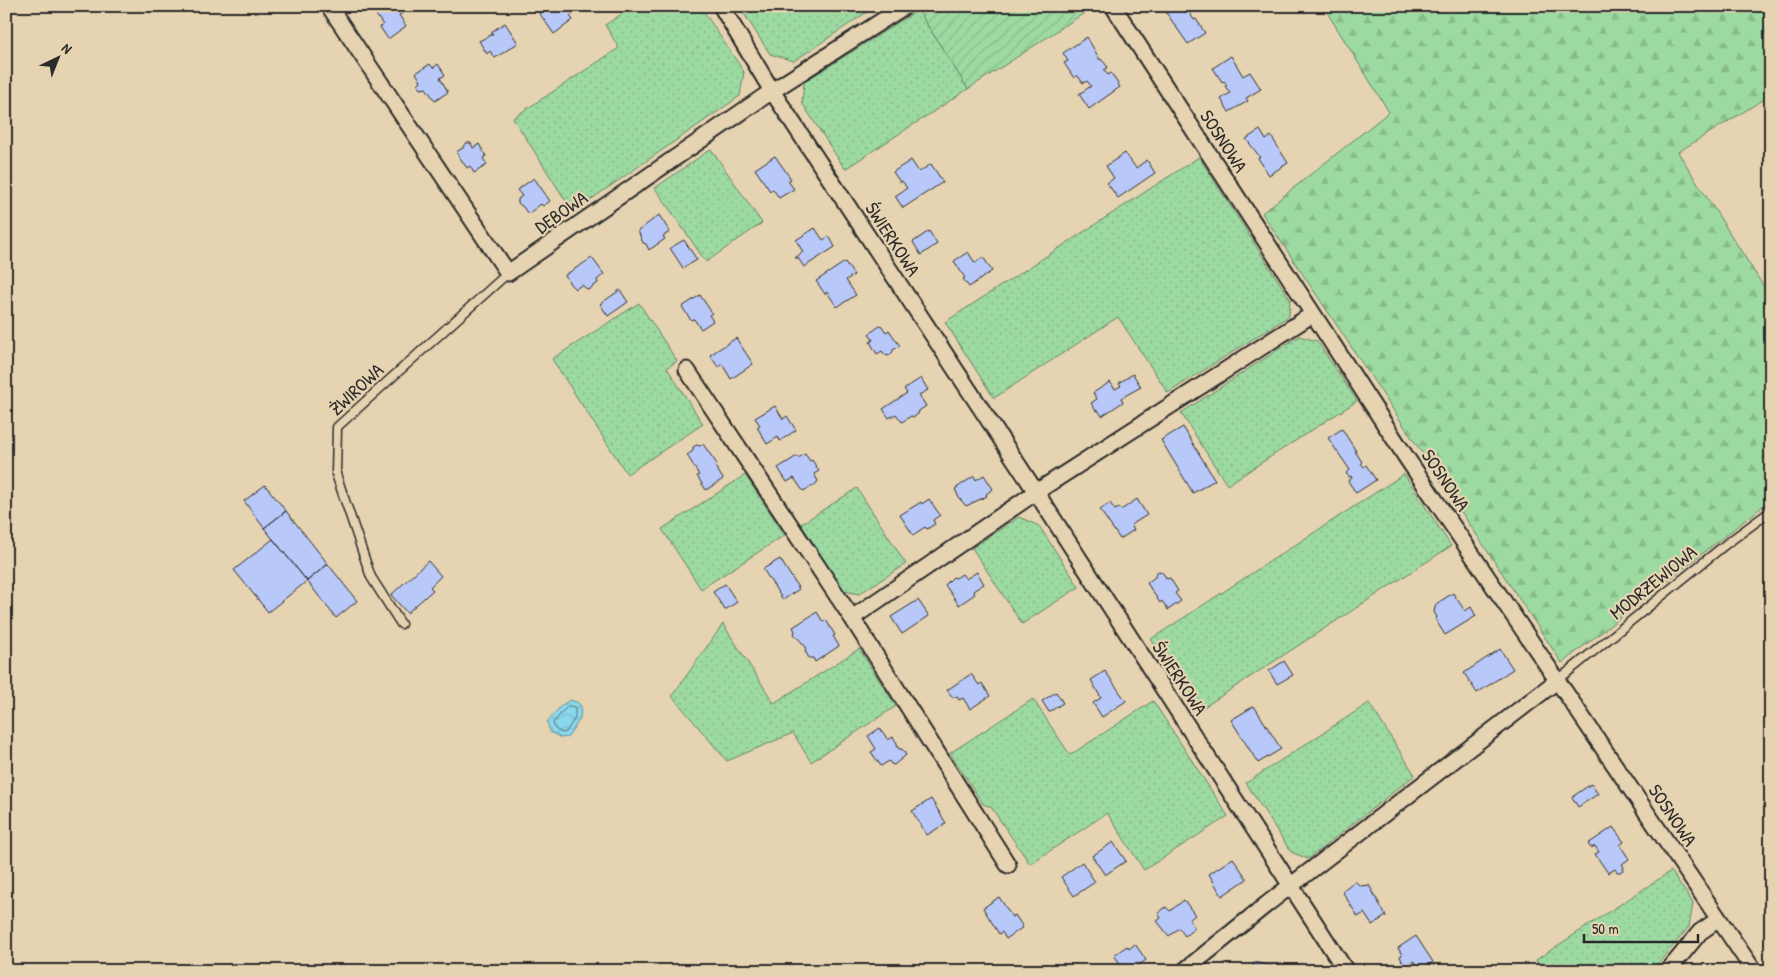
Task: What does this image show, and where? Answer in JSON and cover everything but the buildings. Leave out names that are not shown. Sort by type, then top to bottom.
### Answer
[{"type":"street","points":[[329,6],[508,273]]},
{"type":"street","name":"ŚWIERKOWA","points":[[721,6],[772,91],[1036,492],[1346,971]]},
{"type":"street","name":"DĘBOWA","points":[[508,273],[772,91],[904,6]]},
{"type":"street","name":"SOSNOWA","points":[[1113,6],[1406,457],[1754,971]]},
{"type":"street","points":[[852,618],[1036,492],[1313,314]]},
{"type":"street","points":[[687,370],[852,618],[1008,865]]},
{"type":"street","points":[[1184,971],[1558,680]]},
{"type":"street","points":[[1668,971],[1700,932],[1719,918]]},
{"type":"lane","name":"ŻWIROWA","points":[[401,624],[371,577],[336,474],[337,427],[508,273]]},
{"type":"lane","name":"MODRZEWIOWA","points":[[1558,680],[1726,544],[1771,511]]},
{"type":"green space","points":[[634,6],[700,6],[744,72],[740,96],[573,212],[513,118],[619,48],[605,25]]},
{"type":"green space","points":[[739,6],[876,6],[794,61],[770,54]]},
{"type":"green space","points":[[924,6],[1095,6],[968,89],[918,10]]},
{"type":"green space","points":[[1323,6],[1771,6],[1771,95],[1678,152],[1771,298],[1771,500],[1562,663],[1262,213],[1389,112]]},
{"type":"green space","points":[[918,10],[968,89],[845,169],[802,103],[804,82]]},
{"type":"green space","points":[[711,149],[762,223],[706,262],[655,188]]},
{"type":"green space","points":[[1199,157],[1290,299],[1289,316],[1168,393],[1118,317],[994,398],[945,322]]},
{"type":"green space","points":[[639,303],[677,361],[667,368],[703,424],[627,474],[552,359]]},
{"type":"green space","points":[[1299,336],[1317,341],[1357,401],[1227,485],[1181,413]]},
{"type":"green space","points":[[1404,474],[1451,546],[1198,711],[1151,639]]},
{"type":"green space","points":[[745,475],[785,535],[701,589],[662,529]]},
{"type":"green space","points":[[857,488],[906,564],[859,594],[844,591],[801,524]]},
{"type":"green space","points":[[1019,517],[1039,526],[1079,587],[1022,624],[972,548]]},
{"type":"green space","points":[[723,624],[774,703],[859,649],[896,706],[811,762],[793,733],[727,761],[672,696]]},
{"type":"green space","points":[[1033,699],[1070,755],[1153,701],[1228,816],[1144,870],[1107,813],[1030,864],[991,807],[983,804],[950,753]]},
{"type":"green space","points":[[1369,703],[1415,775],[1308,859],[1291,852],[1246,783]]},
{"type":"green space","points":[[1671,871],[1693,903],[1689,927],[1652,971],[1543,971],[1536,960]]},
{"type":"water","points":[[569,700],[577,702],[581,706],[580,719],[568,737],[561,738],[550,732],[547,722]]}]
